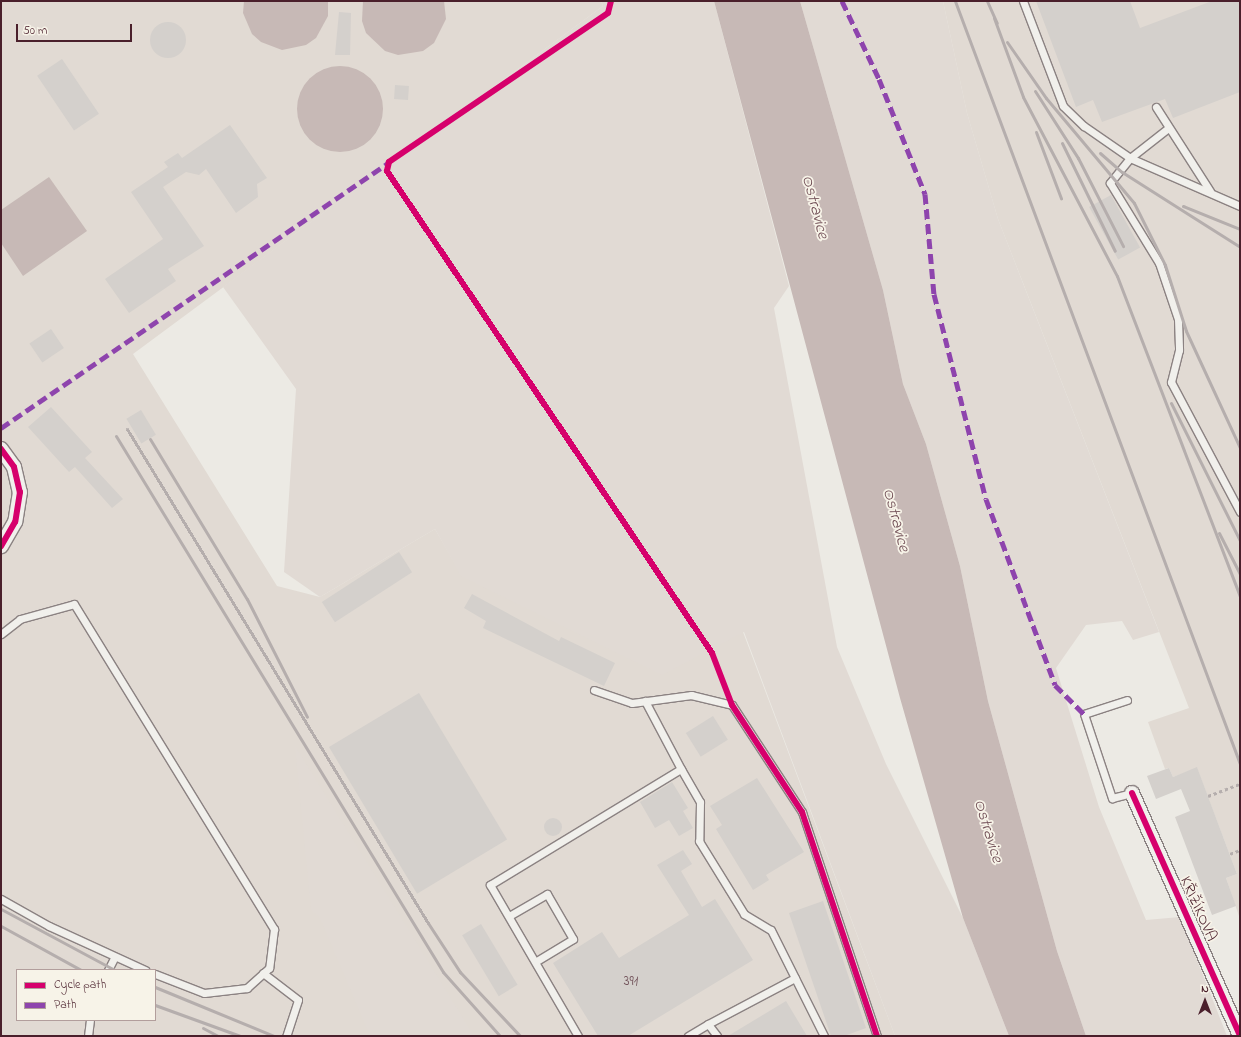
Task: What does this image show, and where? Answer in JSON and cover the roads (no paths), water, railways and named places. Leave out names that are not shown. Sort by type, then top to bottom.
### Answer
[{"type":"street","points":[[1,449],[14,467],[20,492],[15,522],[1,546]]},
{"type":"street","name":"KŘIŽÍKOVA","points":[[1132,793],[1240,1036]]},
{"type":"lane","points":[[1023,1],[1064,106],[1084,126],[1130,158],[1240,206]]},
{"type":"lane","points":[[1156,107],[1167,129],[1210,192]]},
{"type":"lane","points":[[1167,129],[1130,158],[1110,183],[1159,262],[1178,318],[1179,350],[1171,382],[1240,512]]},
{"type":"lane","points":[[1,634],[20,619],[74,604],[274,929],[268,968],[247,988],[204,993],[156,974]]},
{"type":"lane","points":[[594,690],[632,703],[691,695],[732,705],[802,812],[877,1036]]},
{"type":"lane","points":[[1127,700],[1084,714],[1112,798],[1132,793]]},
{"type":"lane","points":[[645,701],[700,802],[699,841],[744,914],[771,930],[824,1036]]},
{"type":"lane","points":[[578,1036],[490,885],[681,768]]},
{"type":"lane","points":[[508,916],[547,894],[573,939],[536,962]]},
{"type":"lane","points":[[1,899],[114,958],[142,969]]},
{"type":"lane","points":[[108,969],[114,958]]},
{"type":"lane","points":[[263,973],[298,1000],[286,1036]]},
{"type":"lane","points":[[688,1036],[795,978]]},
{"type":"lane","points":[[88,1036],[90,1021]]},
{"type":"lane","points":[[708,1024],[717,1036]]},
{"type":"water","points":[[244,1],[328,1],[328,16],[316,38],[306,45],[282,50],[261,42],[252,34],[243,13]]},
{"type":"water","points":[[363,1],[444,1],[446,19],[434,43],[423,51],[398,55],[385,51],[366,33],[362,21]]},
{"type":"water","name":"Ostravice","points":[[714,1],[800,1],[883,290],[903,384],[926,444],[960,566],[988,701],[1057,951],[1086,1036],[1009,1036],[963,918],[900,698]]},
{"type":"water","points":[[340,66],[356,70],[370,79],[379,93],[383,109],[379,125],[370,139],[356,148],[340,152],[324,148],[310,139],[301,125],[297,109],[301,93],[310,79],[324,70]]},
{"type":"water","points":[[49,177],[87,231],[23,276],[1,243],[1,210]]},
{"type":"railway","points":[[955,1],[1240,764]]},
{"type":"railway","points":[[987,1],[997,23]]},
{"type":"railway","points":[[994,18],[1023,97],[1117,276],[1240,597]]},
{"type":"railway","points":[[1007,42],[1046,98],[1134,203],[1165,265],[1186,331],[1240,448]]},
{"type":"railway","points":[[1035,91],[1078,158],[1123,246]]},
{"type":"railway","points":[[1036,132],[1061,198]]},
{"type":"railway","points":[[1062,143],[1115,251]]},
{"type":"railway","points":[[1100,153],[1122,172],[1240,247]]},
{"type":"railway","points":[[1183,206],[1240,229]]},
{"type":"railway","points":[[1171,403],[1240,541]]},
{"type":"railway","points":[[127,429],[428,923],[460,972],[520,1036]]},
{"type":"railway","points":[[116,436],[443,972],[500,1036]]},
{"type":"railway","points":[[150,439],[247,599],[307,717]]},
{"type":"railway","points":[[1219,533],[1240,574]]},
{"type":"railway","points":[[1,909],[113,969]]},
{"type":"railway","points":[[1,926],[79,969]]},
{"type":"railway","points":[[156,987],[274,1036]]},
{"type":"railway","points":[[156,1005],[240,1036]]},
{"type":"railway","points":[[203,1028],[218,1036]]}]
